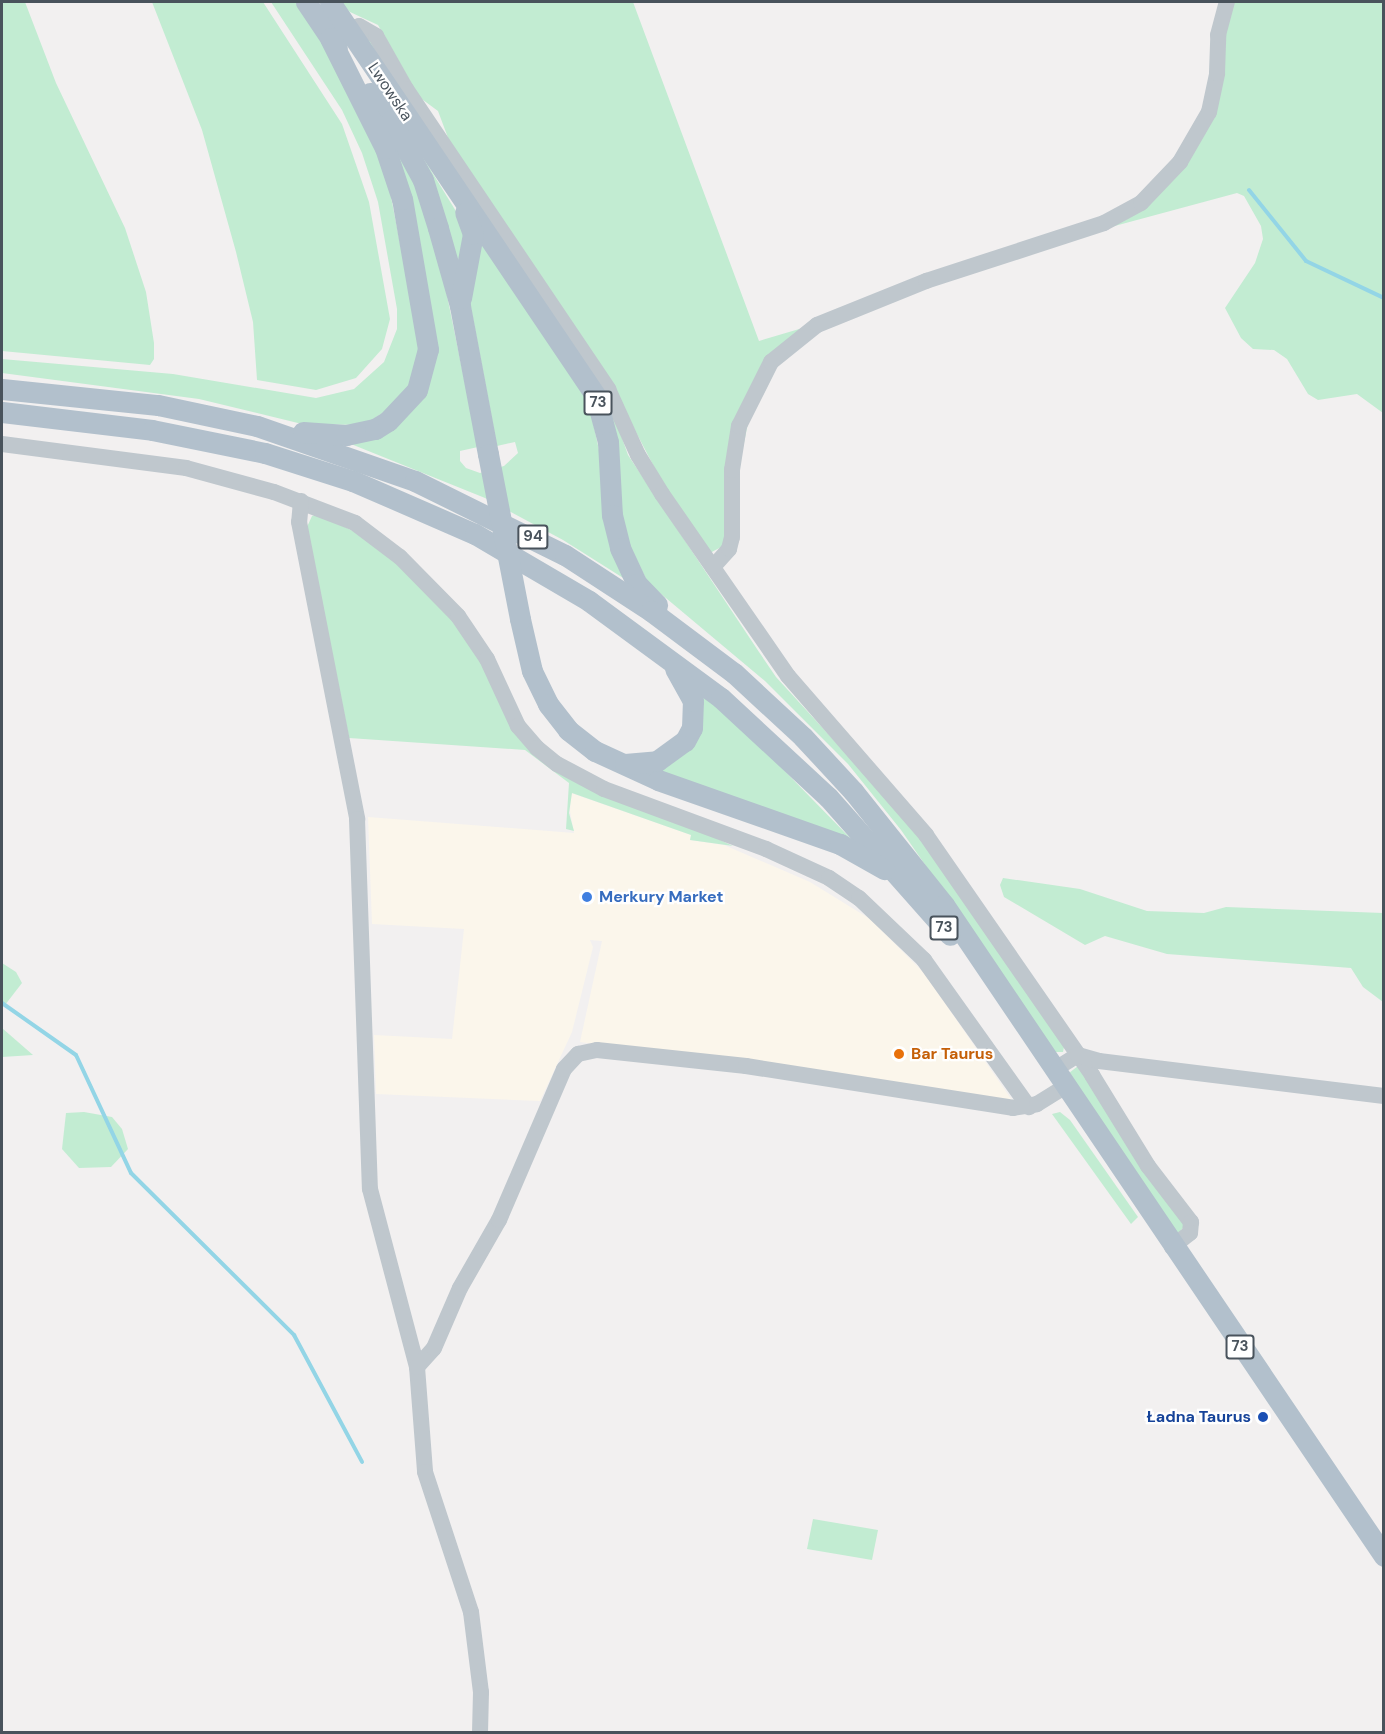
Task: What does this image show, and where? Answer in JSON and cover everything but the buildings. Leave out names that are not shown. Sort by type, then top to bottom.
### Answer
[{"type":"main road","name":"Lwowska","points":[[306,2],[339,33],[450,182]]},
{"type":"main road","name":"Lwowska","points":[[330,2],[339,33]]},
{"type":"main road","name":"73","points":[[339,33],[423,180],[460,306],[532,671],[548,704],[568,730],[620,764],[840,844],[862,854],[912,889],[975,968],[1060,1089],[1098,1136]]},
{"type":"main road","points":[[257,426],[346,435],[375,429],[408,403],[425,374],[426,321],[402,200],[385,148],[339,33]]},
{"type":"main road","name":"73","points":[[450,182],[596,397],[608,442],[612,515],[620,548],[637,584],[691,640],[769,705],[853,791],[944,905],[1057,1068],[1098,1136],[1172,1247],[1383,1556]]},
{"type":"main road","points":[[450,182],[473,234],[460,306]]},
{"type":"main road","name":"94","points":[[2,389],[158,405],[257,426],[415,481],[515,527],[610,584],[691,640]]},
{"type":"main road","name":"94","points":[[2,412],[152,430],[309,465],[475,534],[589,601],[645,639],[722,698],[784,753],[912,889]]},
{"type":"main road","points":[[620,764],[657,761],[675,750],[685,741],[695,714],[688,687],[645,639]]},
{"type":"street","points":[[713,567],[729,549],[732,537],[732,470],[739,426],[771,362],[817,325],[926,281],[1104,223],[1141,203],[1180,162],[1209,112],[1217,73],[1218,35],[1227,2]]},
{"type":"street","points":[[339,33],[368,28],[376,36],[406,89],[608,388],[638,455],[713,567],[802,694],[926,835],[1078,1055],[1148,1166],[1191,1222],[1190,1233],[1172,1247]]},
{"type":"street","points":[[2,444],[186,468],[301,501],[356,523],[408,565],[458,616],[487,659],[518,726],[557,764],[614,794],[799,863],[829,878],[885,918],[941,981],[1029,1107]]},
{"type":"street","points":[[301,501],[299,522],[357,819],[370,1189],[417,1367],[425,1472],[471,1612],[482,1692],[480,1732]]},
{"type":"street","points":[[417,1367],[434,1348],[460,1288],[500,1220],[564,1069],[578,1054],[597,1050],[746,1066],[1029,1107],[1060,1089]]},
{"type":"street","points":[[1057,1068],[1078,1055],[1099,1061],[1383,1096]]},
{"type":"shaded area","points":[[571,793],[691,835],[690,840],[724,845],[810,882],[870,919],[924,973],[1016,1106],[580,1042],[602,941],[590,940],[593,947],[572,1032],[540,1101],[376,1094],[374,1035],[452,1039],[464,929],[372,924],[368,817],[574,833],[570,811]]},
{"type":"green space","points":[[2,2],[25,2],[56,83],[125,228],[146,292],[154,343],[154,359],[150,365],[2,351]]},
{"type":"green space","points":[[152,2],[263,2],[342,124],[369,202],[390,319],[382,349],[356,378],[316,390],[257,380],[253,322],[236,252],[202,130]]},
{"type":"green space","points":[[271,2],[296,2],[334,59],[385,166],[421,351],[405,398],[364,425],[302,424],[199,399],[2,373],[2,359],[173,374],[316,398],[354,389],[384,362],[397,329],[397,309],[378,202],[362,153],[342,110]]},
{"type":"green space","points":[[339,2],[633,2],[759,341],[806,327],[758,374],[723,546],[710,553],[662,482],[626,413],[450,143],[438,111],[419,97],[378,25],[350,12]]},
{"type":"green space","points":[[1231,2],[1383,2],[1383,413],[1357,394],[1318,400],[1308,394],[1287,359],[1274,350],[1253,349],[1241,338],[1225,308],[1255,263],[1263,239],[1261,226],[1244,196],[1237,193],[1085,234],[1111,225],[1197,142]]},
{"type":"green space","points":[[365,39],[369,39],[605,390],[628,455],[776,677],[916,830],[1064,1047],[1063,1052],[1055,1052],[901,830],[848,764],[765,681],[648,583],[623,531],[611,420]]},
{"type":"green space","points":[[393,137],[433,227],[478,447],[460,451],[460,461],[466,468],[480,473],[504,466],[518,453],[515,442],[497,446],[471,308],[469,291],[479,235],[586,391],[628,581],[563,540],[485,498],[346,442],[425,389]]},
{"type":"green space","points":[[419,151],[462,221],[464,234],[458,262]]},
{"type":"green space","points":[[319,514],[379,544],[464,631],[535,754],[733,846],[690,840],[691,835],[572,793],[569,813],[574,831],[566,829],[569,783],[525,750],[349,738],[307,527],[312,516]]},
{"type":"green space","points":[[698,690],[771,757],[855,843],[649,772],[671,762]]},
{"type":"green space","points":[[1003,878],[1080,889],[1147,911],[1204,913],[1226,907],[1383,913],[1383,1002],[1363,987],[1351,968],[1167,954],[1105,936],[1085,945],[1004,897],[1000,885]]},
{"type":"green space","points":[[2,963],[16,972],[22,983],[5,1005],[2,1003]]},
{"type":"green space","points":[[2,1028],[33,1055],[2,1057]]},
{"type":"green space","points":[[1078,1066],[1186,1224],[1178,1234],[1069,1073]]},
{"type":"green space","points":[[84,1112],[112,1117],[122,1129],[128,1149],[111,1167],[79,1168],[62,1149],[66,1113]]},
{"type":"green space","points":[[1060,1112],[1070,1120],[1138,1217],[1131,1224],[1052,1114]]},
{"type":"green space","points":[[813,1519],[878,1530],[872,1560],[807,1549]]},
{"type":"waterway","points":[[1249,190],[1306,261],[1384,298]]},
{"type":"waterway","points":[[2,1003],[76,1055],[131,1173],[294,1335],[362,1462]]},
{"type":"place","name":"Merkury Market","points":[[587,897]]},
{"type":"place","name":"Bar Taurus","points":[[899,1054]]},
{"type":"place","name":"Ładna Taurus","points":[[1263,1417]]}]
